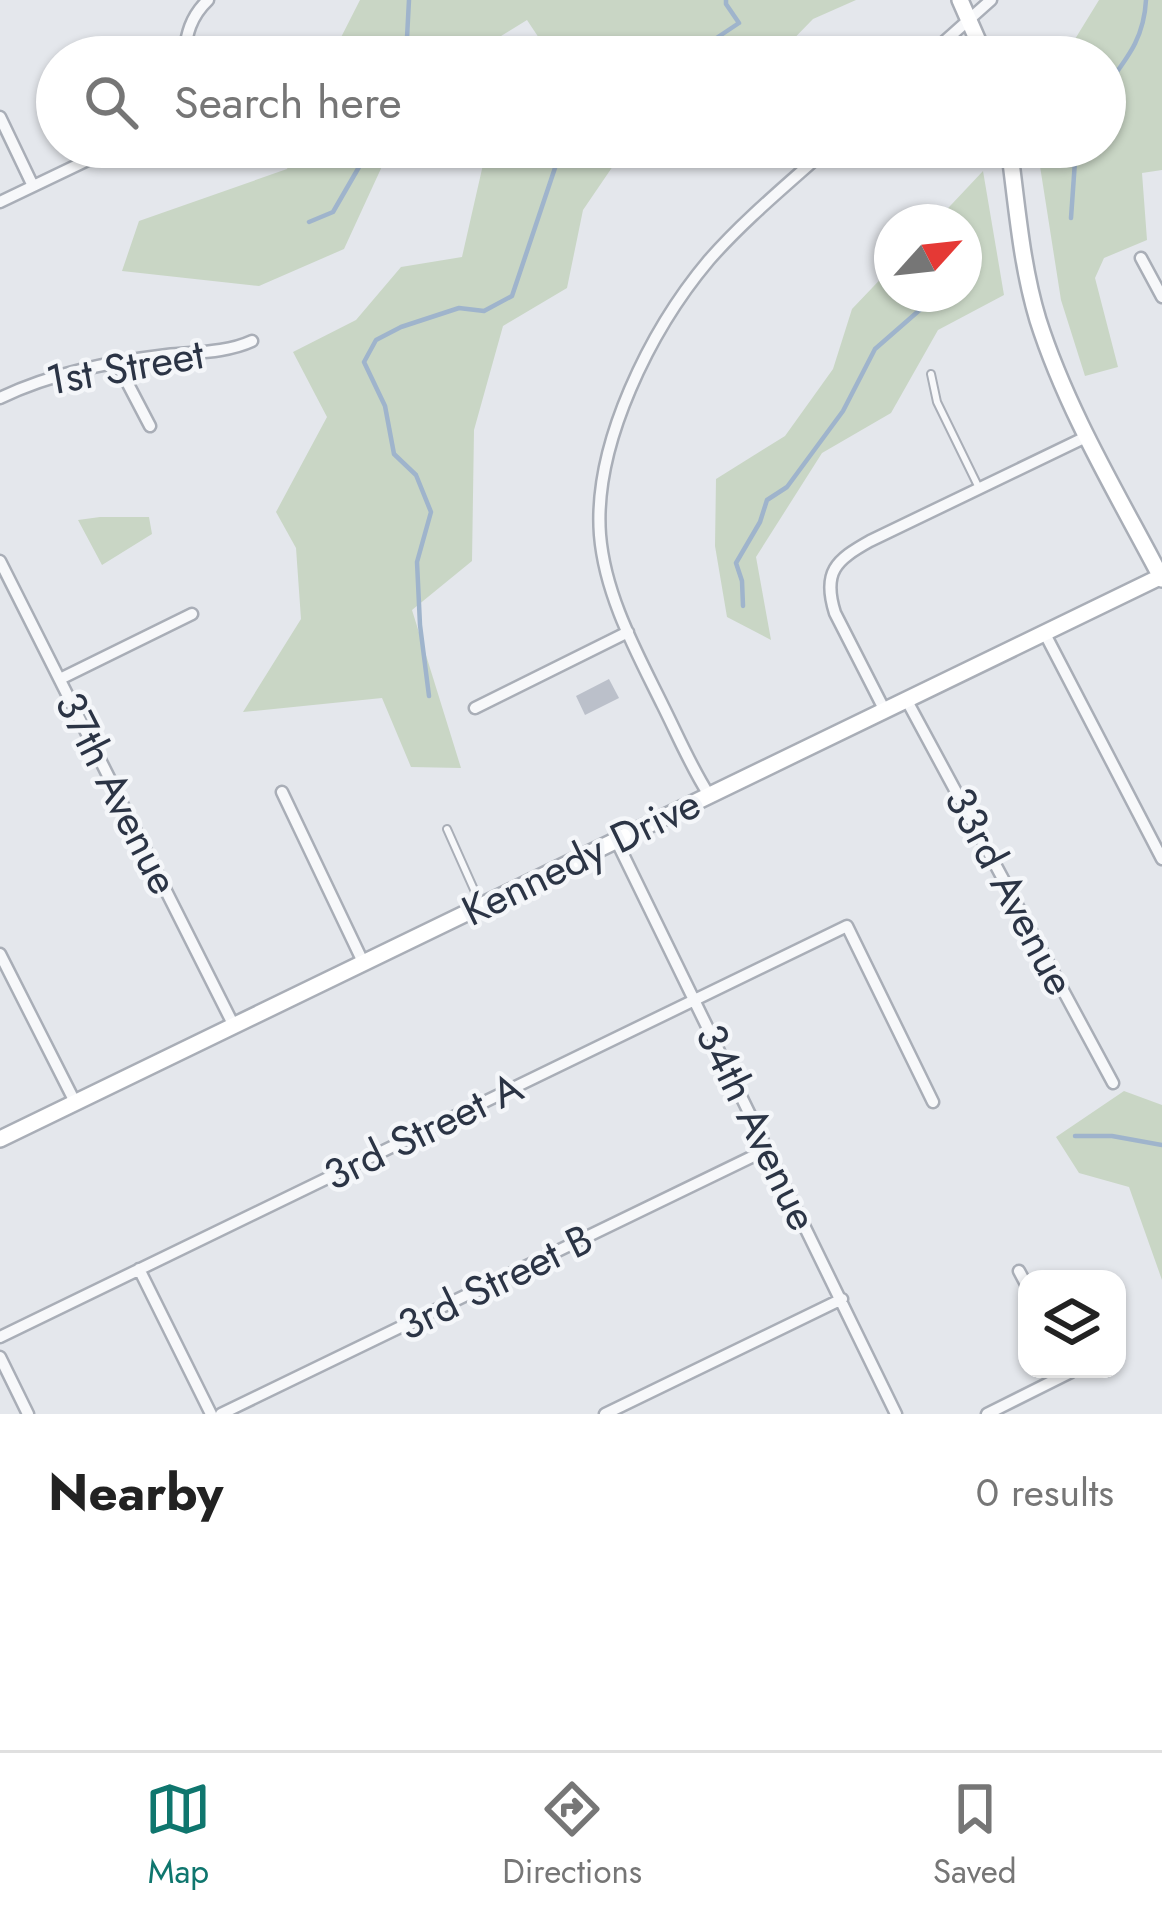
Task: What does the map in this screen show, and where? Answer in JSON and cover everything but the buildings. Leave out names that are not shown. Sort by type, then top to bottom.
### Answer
[{"type":"street","points":[[187,36],[194,16],[208,0]]},
{"type":"street","points":[[959,0],[976,36]]},
{"type":"street","points":[[950,36],[991,0]]},
{"type":"street","points":[[0,117],[33,186]]},
{"type":"street","points":[[0,202],[71,168]]},
{"type":"street","points":[[709,795],[628,632],[604,559],[600,495],[622,412],[651,347],[692,282],[737,231],[806,168]]},
{"type":"street","points":[[1012,168],[1025,266],[1053,364],[1162,577]]},
{"type":"street","points":[[1142,258],[1162,297]]},
{"type":"street","name":"1st Street","points":[[0,398],[35,381],[252,341]]},
{"type":"street","points":[[117,363],[150,427]]},
{"type":"street","points":[[884,710],[835,613],[830,598],[833,568],[846,554],[1088,436]]},
{"type":"street","name":"37th Avenue","points":[[0,561],[233,1026]]},
{"type":"street","name":"Kennedy Drive","points":[[0,1139],[1162,577]]},
{"type":"street","points":[[60,679],[192,614]]},
{"type":"street","points":[[476,708],[628,632]]},
{"type":"street","points":[[1044,632],[1162,859]]},
{"type":"street","name":"33rd Avenue","points":[[907,699],[1113,1083]]},
{"type":"street","points":[[282,792],[363,962]]},
{"type":"street","name":"34th Avenue","points":[[616,840],[896,1414]]},
{"type":"street","name":"3rd Street A","points":[[0,1337],[847,926],[933,1102]]},
{"type":"street","points":[[0,954],[75,1102]]},
{"type":"street","name":"3rd Street B","points":[[221,1414],[768,1149]]},
{"type":"street","points":[[139,1269],[211,1414]]},
{"type":"street","points":[[605,1414],[842,1299]]},
{"type":"street","points":[[0,1357],[28,1414]]},
{"type":"street","points":[[987,1414],[1056,1378]]},
{"type":"lane","points":[[932,374],[937,402],[979,488]]},
{"type":"lane","points":[[447,830],[481,906]]},
{"type":"green space","points":[[360,0],[856,0],[813,19],[796,36],[538,36],[527,20],[501,36],[342,36]]},
{"type":"green space","points":[[1099,0],[1162,0],[1162,170],[1142,173],[1147,240],[1104,258],[1095,278],[1118,367],[1085,376],[1061,300],[1040,168],[1126,168],[1126,36],[1077,36]]},
{"type":"green space","points":[[381,168],[344,249],[259,286],[122,271],[139,221],[287,169]]},
{"type":"green space","points":[[482,168],[612,168],[583,210],[567,288],[503,326],[474,430],[472,561],[412,610],[461,768],[411,767],[382,698],[243,712],[301,619],[296,548],[276,512],[327,417],[293,352],[356,320],[401,267],[462,257]]},
{"type":"green space","points":[[983,171],[1004,295],[982,307],[982,204],[952,204]]},
{"type":"green space","points":[[874,286],[874,312],[972,312],[938,330],[891,413],[822,453],[756,557],[771,640],[727,617],[715,546],[716,479],[785,436],[833,369],[852,309]]},
{"type":"green space","points":[[149,517],[152,534],[102,565],[78,520]]},
{"type":"green space","points":[[1124,1091],[1162,1105],[1162,1280],[1129,1187],[1079,1173],[1056,1137]]},
{"type":"waterway","points":[[407,36],[409,0]]},
{"type":"waterway","points":[[720,36],[739,23],[726,0]]},
{"type":"waterway","points":[[1126,58],[1138,37],[1146,0]]},
{"type":"waterway","points":[[309,222],[333,212],[358,168]]},
{"type":"waterway","points":[[429,696],[417,562],[431,512],[416,475],[394,454],[385,406],[364,362],[376,340],[401,327],[459,308],[484,311],[512,296],[555,168]]},
{"type":"waterway","points":[[1071,218],[1075,168]]},
{"type":"waterway","points":[[743,606],[736,563],[767,500],[787,487],[843,411],[875,349],[917,312]]},
{"type":"waterway","points":[[1075,1136],[1112,1136],[1162,1145]]}]
